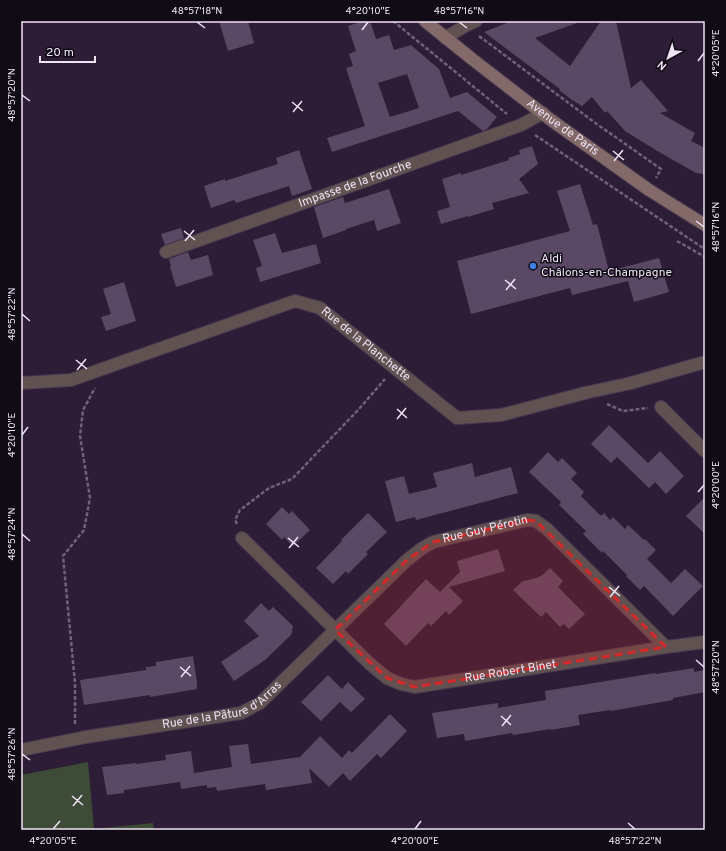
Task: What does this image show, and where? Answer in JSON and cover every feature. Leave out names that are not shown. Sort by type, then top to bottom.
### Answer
[{"type":"main road","name":"Avenue de Paris","points":[[425,21],[543,113],[649,190],[705,225]]},
{"type":"street","points":[[445,38],[470,23]]},
{"type":"street","name":"Impasse de la Fourche","points":[[166,252],[521,125],[543,113]]},
{"type":"street","name":"Rue de la Planchette","points":[[21,383],[71,380],[295,301],[320,308],[457,418],[501,415],[585,393],[632,383],[705,362]]},
{"type":"street","points":[[661,407],[705,450]]},
{"type":"street","name":"Rue Guy Pérotin","points":[[335,630],[420,549],[433,542],[527,520],[536,521],[547,529],[666,647]]},
{"type":"street","name":"Rue Robert Binet","points":[[242,538],[370,664],[387,678],[401,684],[415,687],[705,642]]},
{"type":"street","name":"Rue de la Pâture d'Arras","points":[[21,750],[80,738],[241,713],[260,703],[335,630]]},
{"type":"path","points":[[392,21],[521,125],[703,248],[705,247]]},
{"type":"path","points":[[470,23],[594,122],[661,169],[649,190]]},
{"type":"path","points":[[677,241],[705,257]]},
{"type":"path","points":[[242,538],[235,520],[240,510],[268,488],[292,479],[359,410],[395,368]]},
{"type":"path","points":[[80,738],[63,556],[84,530],[90,498],[80,436],[83,410],[97,385],[93,372]]},
{"type":"path","points":[[585,393],[623,412],[661,407]]},
{"type":"highlighted area","points":[[527,520],[536,521],[666,647],[415,687],[387,678],[335,630],[407,560],[433,542]]},
{"type":"green space","points":[[88,762],[94,829],[153,823],[154,830],[21,830],[21,775]]},
{"type":"building","points":[[219,21],[248,21],[254,43],[228,51]]},
{"type":"building","points":[[363,21],[370,21],[376,39],[389,35],[394,50],[411,45],[439,69],[450,98],[467,92],[497,117],[487,129],[483,131],[458,111],[332,152],[327,138],[365,126],[346,68],[353,66],[349,54],[356,51],[348,26]],"holes":[[[407,74],[419,108],[390,117],[378,83]]]},
{"type":"building","points":[[512,21],[576,21],[577,23],[535,38],[570,66],[601,21],[616,21],[631,88],[641,80],[668,111],[660,113],[695,133],[691,141],[705,148],[705,174],[696,173],[625,131],[607,111],[605,113],[592,97],[582,106],[572,100],[559,90],[560,89],[484,32]]},
{"type":"building","points":[[532,146],[538,164],[519,179],[529,193],[492,203],[494,209],[441,224],[437,211],[450,207],[442,179],[461,173],[461,175],[509,160],[508,158],[520,154],[519,150]]},
{"type":"building","points":[[299,150],[312,189],[292,196],[289,186],[236,203],[234,200],[211,208],[204,186],[278,164],[276,158]]},
{"type":"building","name":"Aldi Châlons-en-Champagne","points":[[580,184],[593,225],[597,224],[609,271],[659,258],[669,292],[634,302],[628,281],[572,295],[570,288],[471,314],[457,261],[570,231],[557,191]]},
{"type":"building","points":[[389,189],[401,223],[377,231],[374,220],[323,238],[314,207],[343,197],[345,203]]},
{"type":"building","points":[[181,228],[184,238],[165,245],[161,234]]},
{"type":"building","points":[[275,233],[282,253],[316,244],[321,263],[260,282],[256,268],[262,266],[253,240]]},
{"type":"building","points":[[188,252],[191,260],[208,255],[213,275],[176,287],[169,259]]},
{"type":"building","points":[[124,282],[136,321],[106,331],[101,317],[111,314],[103,289]]},
{"type":"building","points":[[609,425],[648,463],[660,451],[684,476],[666,494],[655,482],[649,488],[617,457],[611,463],[591,444]]},
{"type":"building","points":[[548,452],[558,462],[562,458],[577,473],[571,479],[584,492],[581,496],[601,516],[604,513],[610,520],[613,517],[625,529],[628,525],[656,550],[647,559],[671,583],[685,569],[703,586],[673,616],[644,586],[640,590],[603,551],[602,553],[583,534],[586,531],[559,505],[561,502],[529,472]]},
{"type":"building","points":[[472,463],[475,477],[511,467],[518,493],[416,520],[415,517],[396,522],[385,481],[404,476],[409,494],[437,487],[433,473]]},
{"type":"building","points":[[705,497],[705,534],[686,516]]},
{"type":"building","points":[[282,507],[289,514],[292,511],[310,530],[293,546],[284,537],[282,540],[266,524]]},
{"type":"building","points":[[368,513],[387,532],[366,552],[368,554],[348,574],[346,571],[333,584],[316,568]]},
{"type":"building","points":[[498,549],[505,571],[449,587],[463,601],[449,615],[446,611],[431,626],[428,623],[406,646],[384,624],[426,579],[440,592],[460,572],[457,561]]},
{"type":"building","points":[[550,568],[563,581],[558,587],[585,614],[569,629],[564,624],[560,627],[546,612],[541,617],[513,590],[523,581],[541,576]]},
{"type":"building","points":[[261,603],[269,611],[273,607],[293,626],[291,635],[265,660],[234,681],[221,662],[259,636],[244,621]]},
{"type":"building","points":[[193,656],[197,689],[150,697],[150,695],[84,705],[80,680],[146,670],[146,667],[156,666],[156,662]]},
{"type":"building","points":[[694,668],[694,672],[705,670],[705,692],[673,698],[673,700],[578,715],[580,725],[551,730],[513,735],[512,733],[465,741],[464,734],[437,738],[432,713],[498,703],[498,708],[546,700],[545,691]]},
{"type":"building","points":[[328,675],[342,689],[348,682],[365,699],[351,712],[340,702],[321,721],[301,702]]},
{"type":"building","points":[[390,714],[407,731],[381,758],[377,754],[350,781],[343,773],[329,787],[309,768],[312,783],[266,790],[265,784],[217,791],[216,787],[207,788],[207,785],[181,789],[180,782],[124,790],[124,793],[107,795],[102,767],[166,760],[165,755],[191,751],[194,773],[232,767],[229,746],[248,744],[251,764],[300,757],[320,736],[342,758],[349,750],[352,753]]},
{"type":"place","name":"Aldi Châlons-en-Champagne","points":[[533,266]]}]
